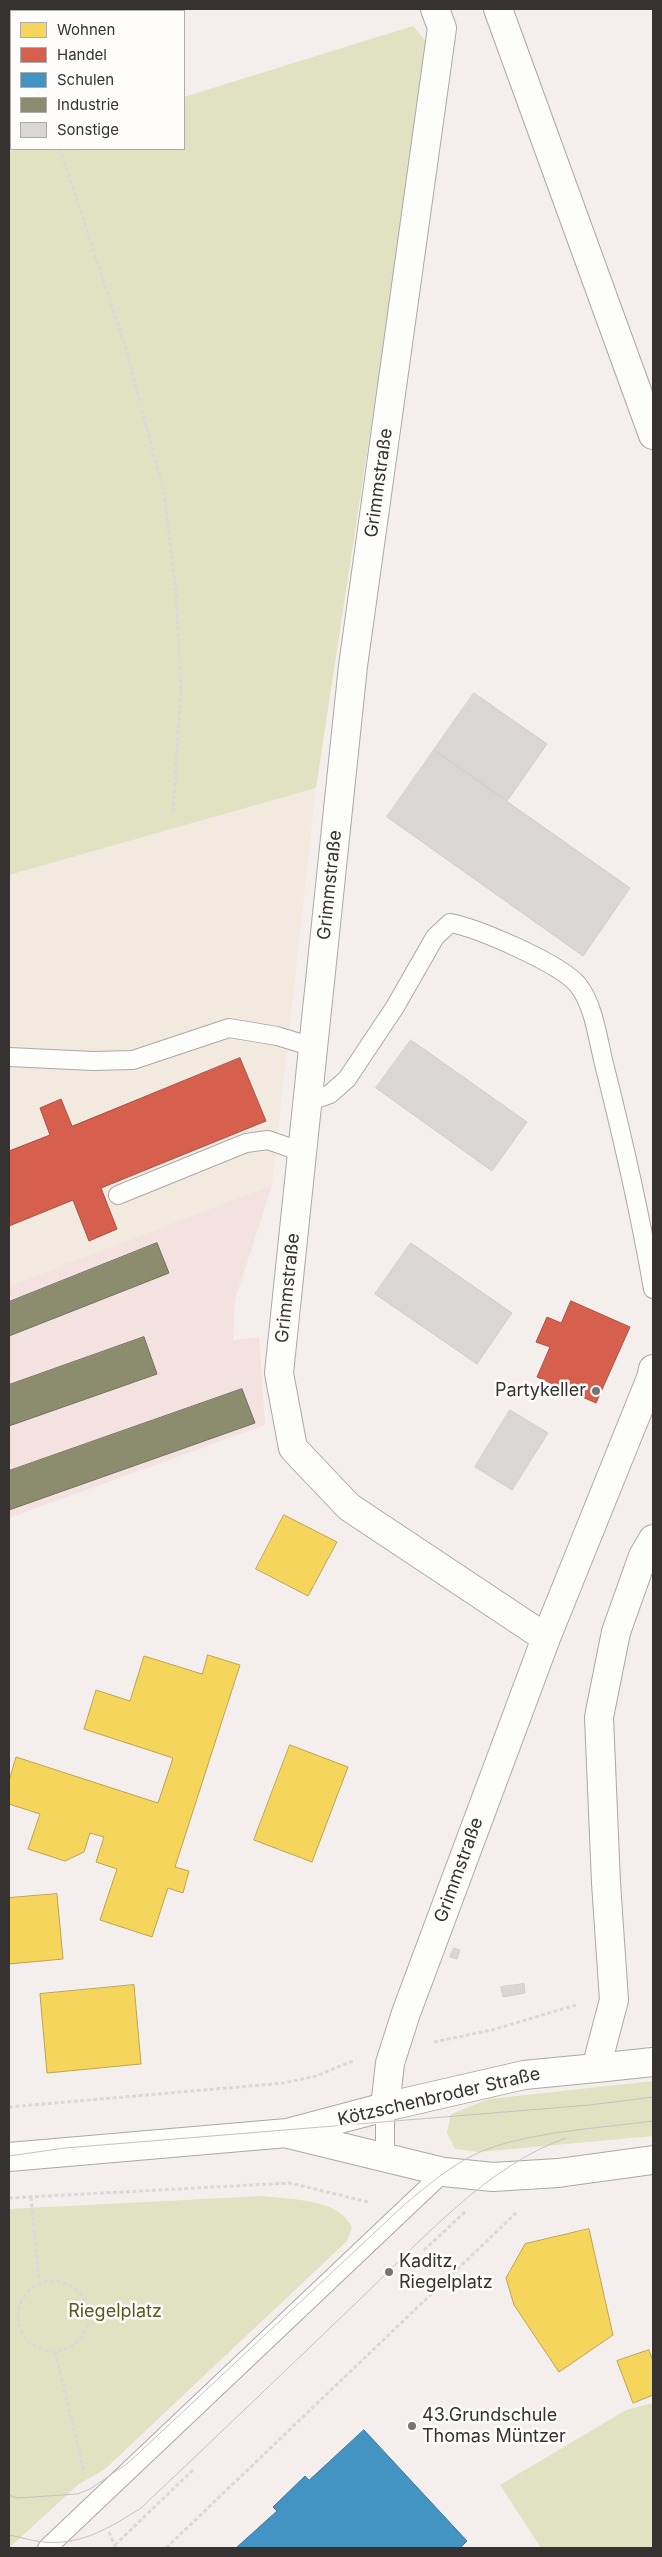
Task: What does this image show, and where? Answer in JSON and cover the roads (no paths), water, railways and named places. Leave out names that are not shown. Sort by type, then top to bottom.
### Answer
[{"type":"main road","name":"Grimmstraße","points":[[434,9],[442,28],[353,666],[279,1373],[293,1448],[349,1507],[546,1638]]},
{"type":"main road","points":[[498,9],[653,435]]},
{"type":"main road","name":"Grimmstraße","points":[[385,2107],[390,2063],[406,2012],[546,1638],[653,1369]]},
{"type":"main road","points":[[596,2068],[614,2000],[606,1884],[599,1717],[616,1632],[643,1556],[653,1539]]},
{"type":"main road","name":"Kötzschenbroder Straße","points":[[18,2157],[286,2133],[385,2107],[524,2075],[653,2062]]},
{"type":"main road","name":"Kötzschenbroder Straße","points":[[286,2133],[444,2172],[493,2176],[558,2173],[653,2160]]},
{"type":"lane","points":[[308,1102],[330,1094],[347,1079],[395,1007],[435,937],[450,923],[468,926],[557,968],[579,986],[596,1030],[638,1206],[653,1289]]},
{"type":"lane","points":[[9,1057],[93,1061],[133,1060],[229,1028],[277,1036],[313,1046]]},
{"type":"lane","points":[[118,1195],[246,1143],[268,1140],[302,1152]]},
{"type":"lane","points":[[385,2107],[385,2158]]},
{"type":"lane","points":[[47,2548],[444,2172]]},
{"type":"tram line","points":[[9,2156],[65,2148],[590,2105],[653,2097]]},
{"type":"tram line","points":[[9,2495],[17,2498],[77,2494],[90,2489],[128,2463],[404,2205],[459,2163],[499,2145],[542,2135],[653,2121]]},
{"type":"tram line","points":[[9,2535],[43,2542],[70,2541],[95,2534],[141,2508],[454,2209],[508,2167],[566,2138]]},
{"type":"place","name":"Partykeller","points":[[596,1391]]},
{"type":"place","name":"Kaditz, Riegelplatz","points":[[389,2272]]},
{"type":"place","name":"43.Grundschule Thomas Müntzer","points":[[412,2426]]},
{"type":"park label","name":"Riegelplatz","points":[[115,2312]]}]
